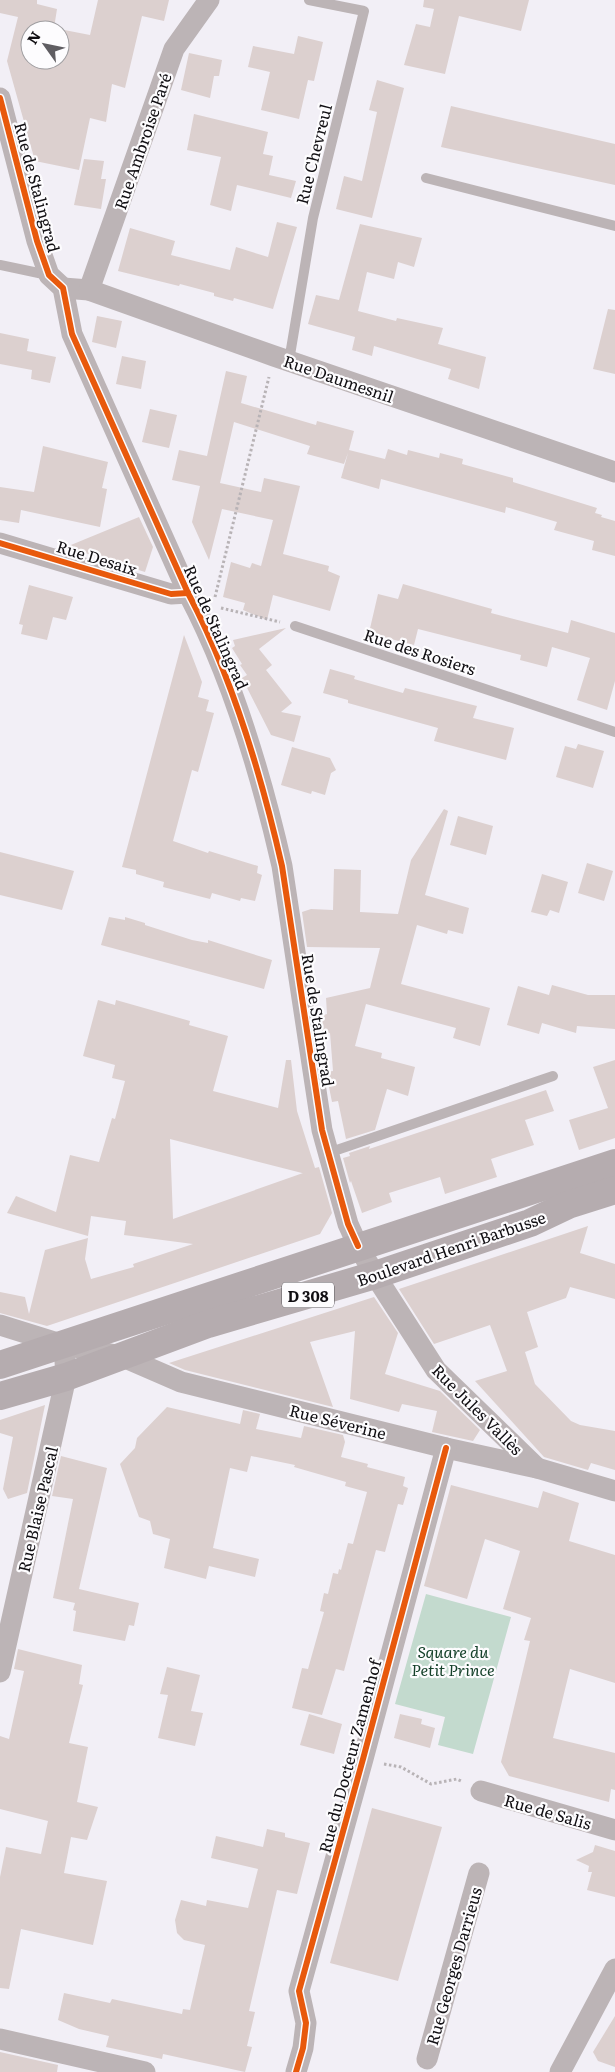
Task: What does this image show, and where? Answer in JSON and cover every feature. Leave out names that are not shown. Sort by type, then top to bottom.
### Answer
[{"type":"main road","name":"Boulevard Henri Barbusse","points":[[0,1365],[615,1163]]},
{"type":"main road","name":"Boulevard Henri Barbusse","points":[[0,1396],[66,1377],[208,1324],[375,1275],[530,1223],[568,1205],[615,1190]]},
{"type":"street","name":"Rue Ambroise Paré","points":[[90,290],[174,49],[209,0]]},
{"type":"street","name":"Rue de Stalingrad","points":[[0,98],[37,241],[56,281],[72,334],[204,625],[233,697],[273,827],[282,866],[322,1130],[348,1224],[358,1246]]},
{"type":"street","name":"Rue Daumesnil","points":[[56,281],[90,290],[281,358],[615,472]]},
{"type":"street","name":"Rue Desaix","points":[[0,543],[172,594],[188,593]]},
{"type":"street","name":"Rue Jules Vallès","points":[[358,1246],[436,1370],[537,1468]]},
{"type":"street","name":"Rue Séverine","points":[[0,1325],[64,1345],[121,1356],[181,1382],[446,1448],[537,1468],[615,1491]]},
{"type":"street","name":"Rue Blaise Pascal","points":[[0,1672],[66,1377],[64,1345]]},
{"type":"street","name":"Rue du Docteur Zamenhof","points":[[296,2072],[303,2048],[306,2024],[299,1990],[364,1760],[446,1448]]},
{"type":"street","name":"Rue de Salis","points":[[481,1791],[615,1830]]},
{"type":"street","name":"Rue Georges Darrieus","points":[[426,2059],[479,1873]]},
{"type":"street","points":[[561,2072],[615,1969]]},
{"type":"street","points":[[0,2039],[145,2072]]},
{"type":"lane","name":"Rue Chevreul","points":[[281,358],[364,11],[309,0]]},
{"type":"lane","points":[[426,178],[615,226]]},
{"type":"lane","points":[[0,265],[56,281]]},
{"type":"lane","name":"Rue des Rosiers","points":[[296,626],[615,732]]},
{"type":"lane","points":[[328,1153],[553,1076]]},
{"type":"path","points":[[281,358],[213,606],[296,626]]},
{"type":"path","points":[[364,1760],[401,1767],[431,1784],[456,1779],[481,1791]]},
{"type":"green space","name":"Square du Petit Prince","points":[[426,1594],[511,1617],[473,1754],[438,1745],[445,1717],[395,1704]]},
{"type":"building","points":[[0,0],[37,0],[37,4],[57,9],[55,20],[20,20],[20,70],[70,70],[70,31],[90,35],[98,0],[169,0],[164,21],[142,16],[125,88],[112,84],[106,122],[90,118],[79,170],[35,161],[7,61],[18,17],[0,13]]},
{"type":"building","points":[[424,0],[529,0],[521,31],[459,16],[445,74],[404,65],[416,24],[430,27],[434,9],[423,7]]},
{"type":"building","points":[[298,36],[323,42],[314,81],[308,80],[299,119],[261,110],[270,72],[248,67],[253,46],[294,54]]},
{"type":"building","points":[[189,53],[222,60],[219,76],[214,76],[210,98],[181,90]]},
{"type":"building","points":[[377,80],[404,88],[372,218],[336,209],[344,176],[362,181],[377,112],[369,110]]},
{"type":"building","points":[[451,106],[615,144],[615,185],[441,147]]},
{"type":"building","points":[[194,114],[268,132],[263,154],[273,156],[269,175],[296,181],[291,198],[237,185],[231,211],[210,205],[221,157],[187,150]]},
{"type":"building","points":[[84,159],[104,161],[101,179],[106,179],[101,209],[74,205]]},
{"type":"building","points":[[277,222],[297,227],[273,309],[234,298],[233,301],[214,296],[214,293],[180,284],[179,286],[118,271],[130,228],[175,241],[171,255],[230,270],[236,247],[268,257]]},
{"type":"building","points":[[360,224],[422,238],[414,267],[398,262],[394,279],[367,272],[358,311],[396,321],[397,318],[443,328],[438,344],[486,357],[479,389],[448,379],[451,369],[374,346],[372,356],[352,350],[355,337],[308,324],[316,295],[339,300]]},
{"type":"building","points":[[608,309],[615,310],[615,374],[593,369]]},
{"type":"building","points":[[97,316],[122,321],[116,348],[92,342]]},
{"type":"building","points":[[0,333],[29,339],[27,351],[56,357],[50,383],[31,379],[32,370],[0,364]]},
{"type":"building","points":[[122,356],[146,361],[141,389],[116,384]]},
{"type":"building","points":[[226,371],[247,376],[241,403],[316,425],[317,421],[354,431],[349,450],[385,459],[388,449],[407,455],[408,450],[439,458],[440,453],[463,459],[462,464],[513,478],[513,482],[597,508],[595,513],[615,521],[615,556],[592,550],[594,541],[554,530],[557,522],[506,507],[505,513],[381,479],[379,489],[341,478],[348,453],[344,464],[307,454],[310,446],[234,422],[220,483],[261,492],[264,478],[300,486],[283,554],[329,566],[328,571],[340,576],[330,611],[273,595],[267,620],[243,610],[245,603],[223,597],[231,562],[250,568],[252,563],[261,566],[273,520],[222,509],[209,560],[192,522],[200,486],[172,480],[179,450],[207,456]]},
{"type":"building","points":[[150,409],[177,415],[169,448],[142,442]]},
{"type":"building","points":[[43,446],[108,462],[102,488],[107,489],[100,527],[21,510],[19,523],[0,520],[0,487],[34,492]]},
{"type":"building","points":[[139,517],[153,547],[145,572],[66,547]]},
{"type":"building","points":[[403,584],[492,609],[491,613],[568,633],[571,620],[615,633],[615,681],[607,710],[577,700],[590,658],[552,647],[547,667],[520,660],[521,655],[418,629],[414,645],[391,639],[390,642],[368,637],[378,594],[398,599]]},
{"type":"building","points":[[29,585],[73,597],[66,620],[53,617],[47,640],[21,634],[23,625],[19,624]]},
{"type":"building","points":[[286,628],[259,649],[272,665],[266,670],[292,703],[281,712],[301,716],[294,742],[271,735],[242,678],[247,675],[232,648],[235,646],[233,640]]},
{"type":"building","points":[[184,635],[202,682],[198,697],[209,700],[206,711],[214,713],[198,772],[192,770],[173,841],[208,853],[209,851],[258,866],[257,873],[262,875],[255,901],[241,898],[240,901],[212,893],[210,899],[163,887],[164,882],[136,874],[136,870],[122,867]]},
{"type":"building","points":[[330,669],[355,676],[354,679],[403,693],[405,688],[477,706],[473,718],[514,728],[506,760],[434,741],[438,728],[348,703],[348,700],[323,693]]},
{"type":"building","points":[[578,744],[604,751],[593,788],[556,777],[565,746],[576,749]]},
{"type":"building","points":[[292,747],[330,758],[336,770],[331,773],[325,795],[312,791],[311,794],[281,785]]},
{"type":"building","points":[[444,809],[448,811],[425,895],[469,908],[463,934],[448,930],[447,934],[417,925],[401,984],[490,1008],[480,1046],[453,1038],[456,1028],[366,1004],[355,1046],[382,1053],[381,1058],[415,1067],[408,1096],[387,1089],[375,1130],[346,1139],[338,1101],[332,1102],[326,1072],[333,1071],[330,1033],[320,1034],[317,1017],[327,1014],[326,998],[370,988],[380,948],[307,947],[302,912],[311,909],[333,910],[334,869],[361,870],[360,912],[398,914],[411,860]]},
{"type":"building","points":[[458,816],[493,826],[486,855],[450,845]]},
{"type":"building","points":[[0,852],[74,871],[62,910],[0,895]]},
{"type":"building","points":[[587,863],[613,871],[604,901],[578,893]]},
{"type":"building","points":[[542,874],[568,882],[559,913],[550,910],[547,916],[531,912]]},
{"type":"building","points":[[109,917],[125,920],[125,917],[192,940],[208,943],[208,940],[272,960],[264,989],[101,945]]},
{"type":"building","points":[[552,985],[588,995],[615,995],[615,1029],[577,1026],[576,1033],[542,1023],[539,1034],[507,1025],[518,986],[549,995]]},
{"type":"building","points":[[98,1000],[115,1005],[116,1000],[190,1021],[189,1025],[228,1036],[213,1091],[278,1108],[286,1060],[291,1060],[297,1111],[315,1168],[319,1167],[332,1213],[320,1234],[47,1326],[0,1313],[0,1292],[25,1297],[29,1314],[45,1250],[88,1238],[85,1259],[91,1279],[134,1267],[133,1264],[193,1244],[124,1235],[126,1221],[91,1216],[88,1236],[7,1213],[16,1196],[56,1212],[70,1155],[99,1162],[112,1118],[115,1119],[125,1081],[112,1078],[115,1065],[83,1056]],"holes":[[[170,1139],[303,1173],[173,1219]]]},
{"type":"building","points":[[615,1060],[615,1138],[579,1150],[569,1120],[608,1108],[593,1067]]},
{"type":"building","points":[[546,1090],[554,1111],[525,1120],[534,1145],[491,1159],[497,1177],[445,1194],[440,1177],[389,1193],[392,1202],[362,1213],[351,1181],[350,1183],[343,1158],[350,1156],[349,1153],[370,1146],[369,1149]]},
{"type":"building","points":[[588,1226],[580,1253],[615,1264],[615,1299],[570,1287],[566,1298],[527,1312],[538,1347],[525,1352],[535,1384],[571,1421],[580,1425],[615,1431],[615,1470],[591,1463],[588,1470],[544,1457],[475,1381],[507,1371],[490,1325],[434,1344],[399,1289]]},
{"type":"building","points":[[374,1297],[398,1333],[385,1374],[440,1391],[480,1430],[473,1441],[432,1432],[437,1411],[402,1404],[399,1412],[350,1399],[355,1331],[310,1342],[333,1407],[185,1370],[169,1363]]},
{"type":"building","points":[[45,1405],[27,1493],[8,1499],[3,1489],[13,1437],[0,1433],[0,1420]]},
{"type":"building","points":[[167,1407],[240,1424],[243,1410],[260,1414],[256,1429],[301,1438],[304,1426],[343,1435],[345,1442],[341,1457],[368,1464],[367,1467],[405,1477],[403,1486],[408,1488],[403,1505],[398,1504],[385,1552],[376,1550],[344,1671],[336,1669],[322,1715],[292,1708],[302,1668],[308,1669],[324,1612],[320,1611],[324,1593],[328,1594],[333,1573],[338,1574],[339,1569],[341,1570],[348,1543],[353,1544],[367,1492],[345,1486],[346,1482],[294,1467],[295,1465],[251,1456],[247,1472],[230,1468],[213,1548],[259,1559],[255,1577],[209,1566],[206,1579],[164,1568],[170,1539],[153,1534],[150,1521],[139,1517],[120,1464],[135,1448],[137,1438]]},
{"type":"building","points":[[61,1456],[107,1468],[79,1589],[139,1603],[134,1626],[129,1625],[125,1641],[73,1631],[76,1611],[73,1610],[75,1603],[53,1598],[73,1499],[52,1496]]},
{"type":"building","points":[[451,1485],[538,1508],[543,1491],[579,1503],[569,1541],[615,1555],[615,1683],[570,1669],[553,1738],[615,1753],[615,1790],[611,1789],[609,1802],[509,1776],[501,1762],[530,1641],[524,1640],[531,1618],[503,1609],[520,1551],[485,1539],[467,1599],[424,1586]]},
{"type":"building","points":[[18,1649],[82,1665],[79,1684],[83,1685],[69,1743],[88,1747],[77,1802],[98,1807],[87,1840],[71,1837],[64,1873],[107,1881],[93,1945],[21,1929],[9,1989],[0,1988],[0,1877],[6,1847],[41,1854],[48,1821],[0,1809],[0,1736],[9,1739],[24,1671],[14,1669]]},
{"type":"building","points":[[167,1667],[200,1675],[191,1711],[203,1713],[195,1746],[158,1738],[168,1695],[160,1694]]},
{"type":"building","points":[[309,1714],[342,1724],[334,1754],[300,1745]]},
{"type":"building","points":[[400,1714],[422,1719],[421,1724],[435,1728],[430,1748],[394,1738]]},
{"type":"building","points":[[372,1808],[442,1827],[398,1981],[330,1963]]},
{"type":"building","points":[[267,1829],[285,1833],[285,1837],[310,1843],[297,1894],[277,1890],[249,2011],[255,2012],[247,2046],[252,2047],[245,2072],[163,2054],[162,2059],[106,2047],[109,2036],[79,2029],[58,2020],[64,1993],[110,2003],[112,1999],[182,2014],[183,2009],[190,2010],[205,1945],[184,1940],[177,1933],[175,1920],[181,1900],[206,1906],[207,1900],[248,1908],[258,1869],[211,1858],[216,1836],[263,1847]]},
{"type":"building","points":[[595,1845],[615,1851],[615,1897],[587,1890],[592,1872],[588,1872],[589,1866],[576,1860],[593,1852]]},
{"type":"building","points":[[615,2016],[615,2067],[598,2061],[593,2052]]},
{"type":"building","points":[[0,2052],[58,2065],[57,2072],[0,2072]]},
{"type":"cycle path","points":[[0,98],[37,241],[49,275],[63,288],[72,334],[204,625],[232,692],[255,761],[282,866],[322,1130],[348,1224],[358,1246]]},
{"type":"cycle path","points":[[0,543],[171,594],[188,593]]},
{"type":"cycle path","points":[[296,2072],[303,2048],[306,2023],[299,1991],[446,1448]]}]
